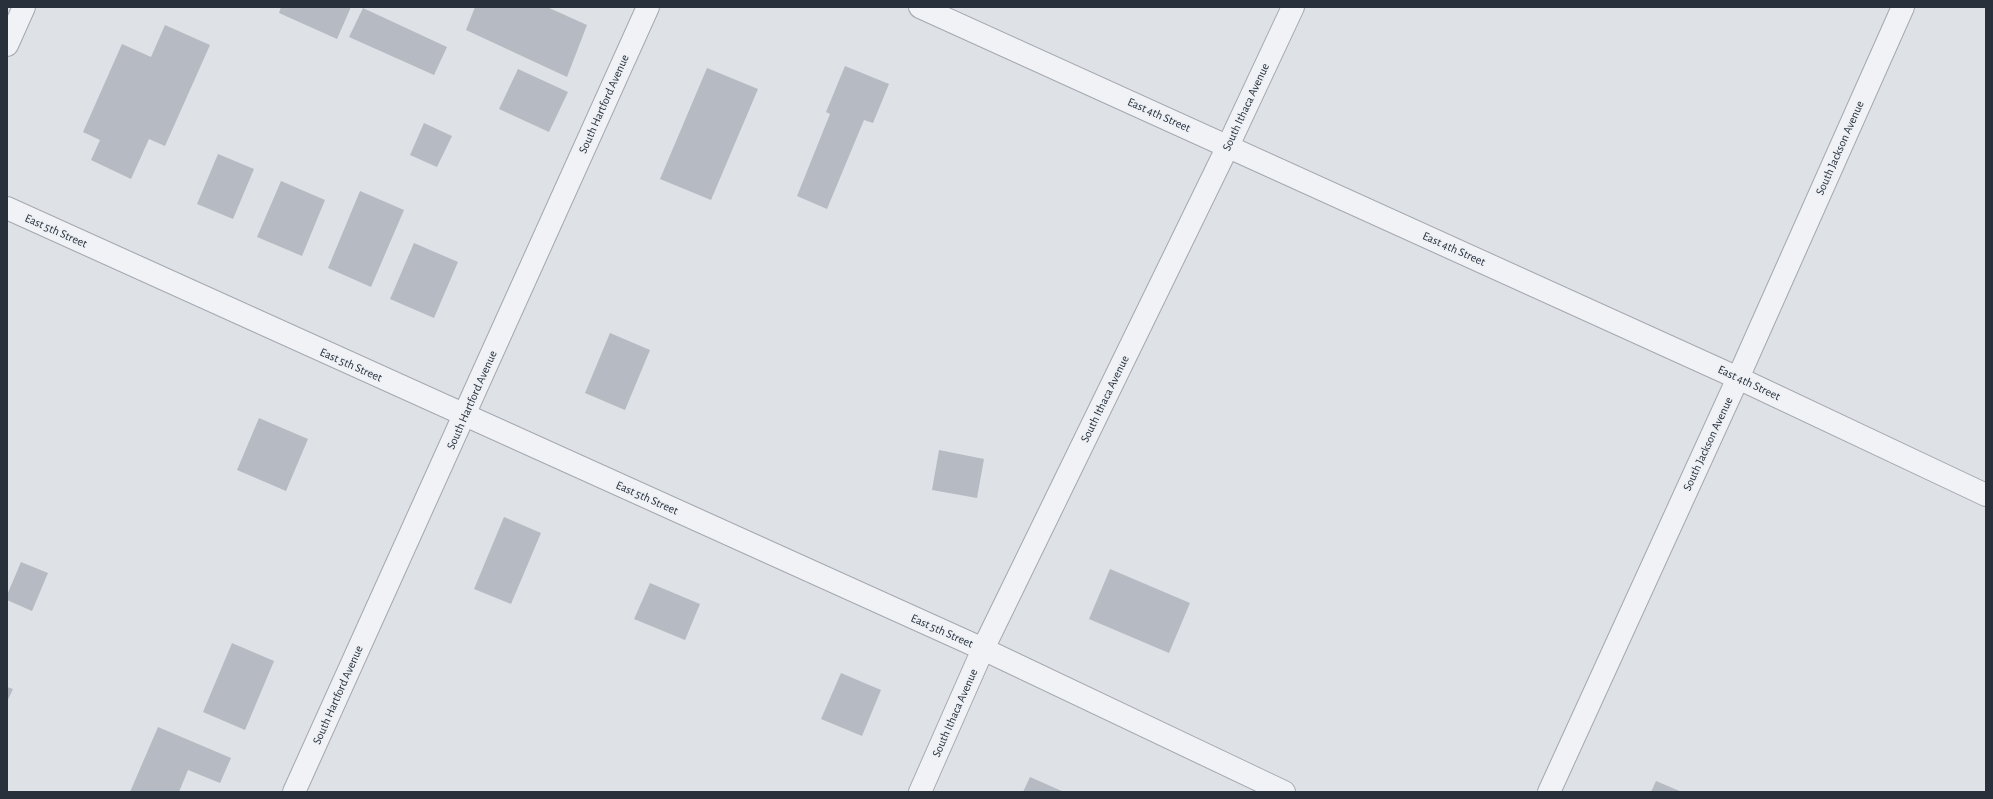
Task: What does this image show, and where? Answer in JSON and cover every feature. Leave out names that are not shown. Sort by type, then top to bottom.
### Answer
[{"type":"street","points":[[7,45],[24,7]]},
{"type":"street","name":"South Hartford Avenue","points":[[294,792],[648,7]]},
{"type":"street","name":"East 4th Street","points":[[920,7],[1738,378],[1986,495]]},
{"type":"street","name":"South Ithaca Avenue","points":[[920,792],[983,649],[1228,146],[1293,7]]},
{"type":"street","name":"South Jackson Avenue","points":[[1549,792],[1738,378],[1903,7]]},
{"type":"street","name":"East 5th Street","points":[[7,208],[464,416],[983,649],[1284,792]]},
{"type":"building","points":[[281,7],[351,7],[337,39],[279,13]]},
{"type":"building","points":[[475,7],[547,7],[587,25],[567,77],[466,30]]},
{"type":"building","points":[[363,8],[447,47],[434,75],[349,37]]},
{"type":"building","points":[[165,25],[210,45],[165,146],[149,139],[131,179],[91,160],[100,140],[83,132],[122,44],[151,57]]},
{"type":"building","points":[[845,66],[889,84],[873,123],[864,120],[827,209],[797,196],[830,114],[826,112]]},
{"type":"building","points":[[707,68],[758,89],[711,200],[660,179]]},
{"type":"building","points":[[518,69],[568,92],[549,132],[499,109]]},
{"type":"building","points":[[424,123],[452,136],[437,167],[410,155]]},
{"type":"building","points":[[218,154],[254,169],[233,219],[197,204]]},
{"type":"building","points":[[281,181],[325,200],[302,256],[257,237]]},
{"type":"building","points":[[360,191],[404,210],[371,287],[328,268]]},
{"type":"building","points":[[414,243],[458,262],[434,318],[390,299]]},
{"type":"building","points":[[610,333],[650,350],[625,410],[585,393]]},
{"type":"building","points":[[259,418],[308,439],[286,491],[237,470]]},
{"type":"building","points":[[939,450],[984,459],[977,498],[932,490]]},
{"type":"building","points":[[504,517],[541,533],[511,604],[474,589]]},
{"type":"building","points":[[21,562],[48,573],[32,611],[7,600],[7,595]]},
{"type":"building","points":[[1110,569],[1190,603],[1169,653],[1089,619]]},
{"type":"building","points":[[650,583],[700,604],[685,640],[634,619]]},
{"type":"building","points":[[232,643],[274,661],[245,730],[203,712]]},
{"type":"building","points":[[841,673],[881,690],[862,736],[821,719]]},
{"type":"building","points":[[7,687],[13,689],[7,702]]},
{"type":"building","points":[[158,727],[231,758],[220,783],[188,770],[179,792],[130,792]]},
{"type":"building","points":[[1030,777],[1064,792],[1023,792]]},
{"type":"building","points":[[1656,781],[1682,792],[1651,792]]}]
